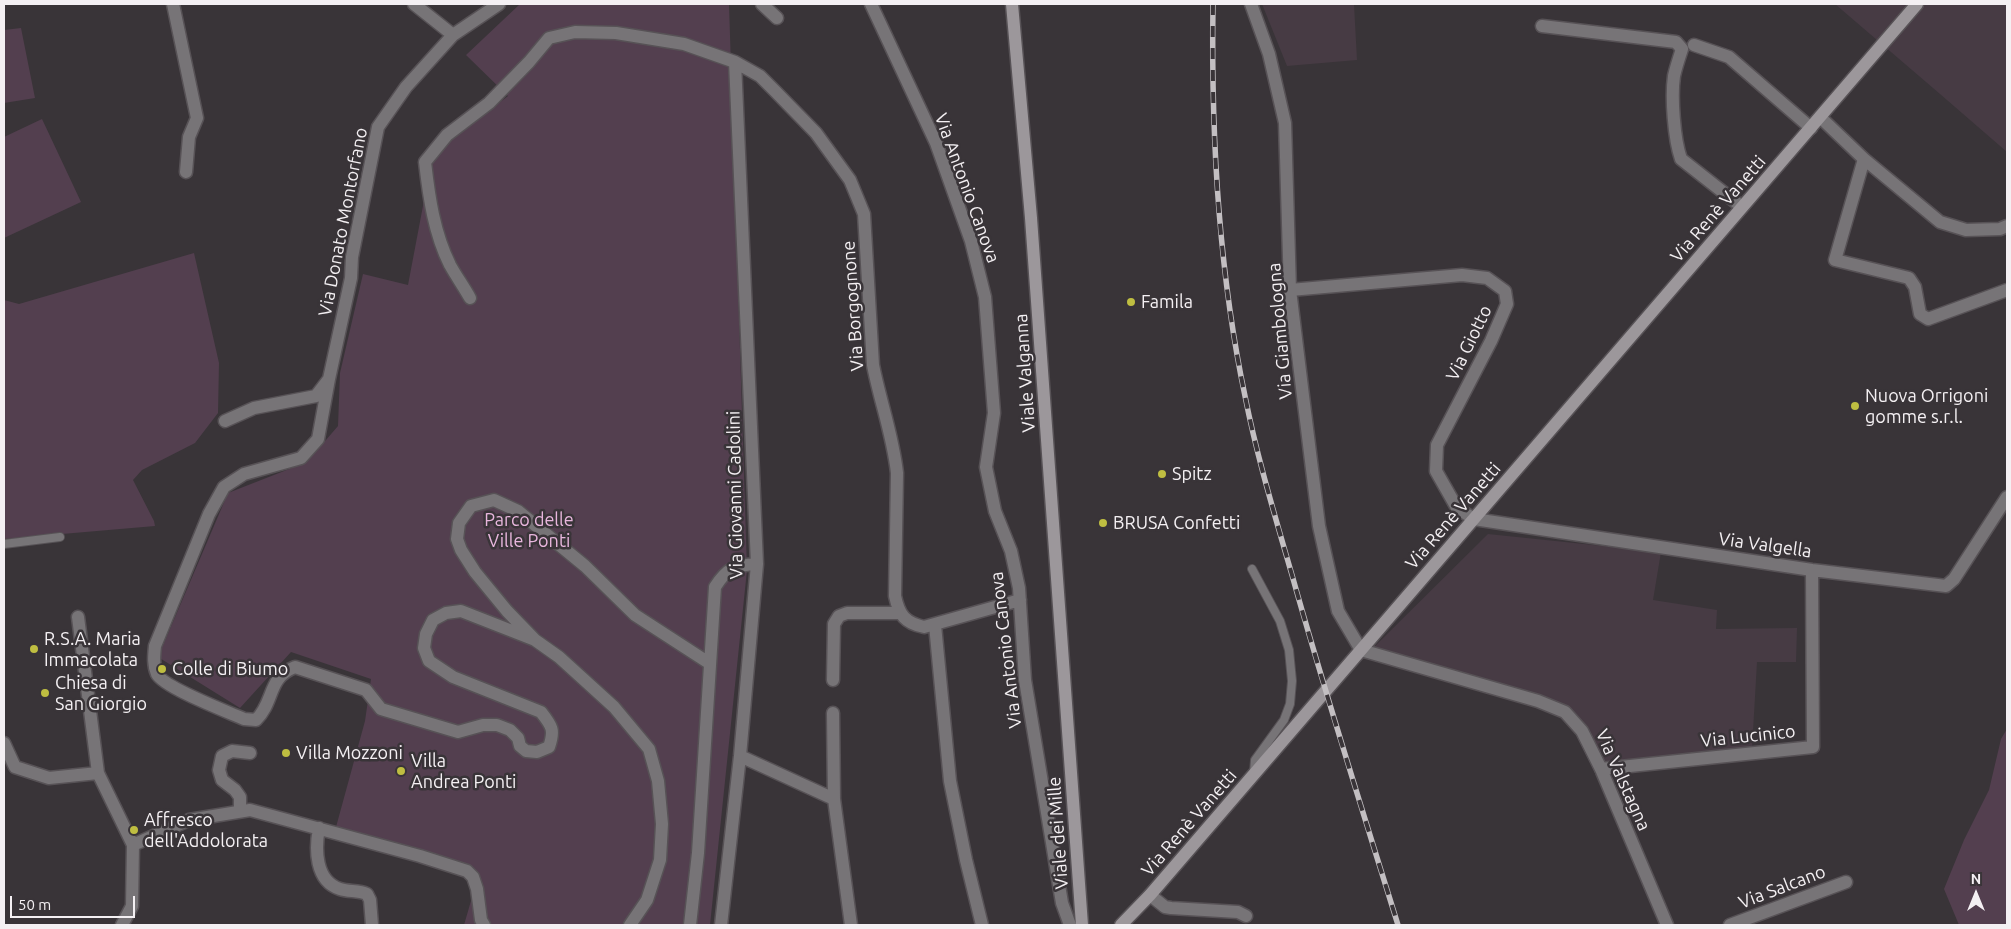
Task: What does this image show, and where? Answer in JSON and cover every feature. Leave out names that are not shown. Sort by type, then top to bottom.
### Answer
[{"type":"street","points":[[173,4],[197,118],[189,137],[186,172]]},
{"type":"street","points":[[414,4],[453,34]]},
{"type":"street","name":"Via Donato Montorfano","points":[[499,4],[453,34],[406,87],[378,127],[352,257],[351,278],[318,439],[301,458],[244,474],[224,487],[209,514],[155,646],[154,662],[157,676],[168,685],[244,719],[256,720],[264,712],[276,680],[284,671],[295,667],[366,690],[381,710],[458,732],[483,725],[498,725],[510,730],[518,738],[520,746],[526,751],[538,752],[548,747],[553,735],[550,724],[541,712],[453,677],[429,661],[424,648],[426,634],[433,620],[446,613],[461,611],[535,640]]},
{"type":"street","points":[[762,4],[778,18]]},
{"type":"street","name":"Via Antonio Canova","points":[[871,4],[936,143],[972,241],[985,297],[994,413],[986,468],[995,511],[1011,551],[1020,600],[1025,680],[1062,903],[1070,925]]},
{"type":"street","name":"Viale Valganna","points":[[1012,4],[1030,200],[1070,739]]},
{"type":"street","name":"Via Giambologna","points":[[1251,4],[1269,54],[1285,122],[1290,290],[1319,526],[1338,611],[1361,650]]},
{"type":"street","name":"Via Renè Vanetti","points":[[1121,925],[1254,774],[1917,4]]},
{"type":"street","points":[[1542,26],[1676,42],[1682,49],[1673,88],[1677,147],[1681,159],[1742,207]]},
{"type":"street","name":"Via Borgognone","points":[[470,298],[450,264],[435,224],[429,199],[425,162],[447,135],[489,102],[529,62],[549,38],[576,32],[616,33],[684,44],[701,49],[718,58],[735,62],[760,76],[816,133],[850,180],[864,214],[873,365],[877,388],[895,454],[897,473],[895,596],[900,613]]},
{"type":"street","points":[[1694,45],[1729,57],[1810,128]]},
{"type":"street","name":"Via Giovanni Cadolini","points":[[722,925],[758,564],[735,62]]},
{"type":"street","points":[[1820,117],[1864,159],[1940,222],[1966,230],[2000,229],[2007,226]]},
{"type":"street","points":[[1864,159],[1835,260],[1908,278],[1915,287],[1920,314],[1928,319],[2007,290]]},
{"type":"street","name":"Via Giotto","points":[[1290,290],[1462,275],[1486,278],[1505,291],[1507,304],[1491,342],[1437,445],[1436,471],[1458,508],[1474,519]]},
{"type":"street","points":[[225,421],[254,408],[316,396],[329,379]]},
{"type":"street","name":"Via Valgella","points":[[1474,519],[1812,570],[1946,586],[1954,579],[2007,497]]},
{"type":"street","points":[[630,925],[648,900],[660,860],[662,824],[658,781],[649,749],[614,707],[559,657],[535,640],[496,598],[475,572],[461,550],[457,539],[459,523],[471,506],[494,500],[518,511],[585,566],[635,614],[709,663]]},
{"type":"street","points":[[690,925],[698,854],[715,587],[723,574],[739,565],[758,564]]},
{"type":"street","name":"Via Lucinico","points":[[1601,769],[1813,747],[1812,570]]},
{"type":"street","points":[[832,680],[834,624],[839,616],[847,613],[900,613],[910,624],[924,627],[1020,600]]},
{"type":"street","points":[[78,617],[98,773],[133,845],[132,906],[127,924]]},
{"type":"street","points":[[935,625],[950,781],[966,860],[982,925]]},
{"type":"street","name":"Via Valstagna","points":[[1361,650],[1538,701],[1565,712],[1582,731],[1601,769],[1666,925]]},
{"type":"street","points":[[833,713],[834,799],[852,925]]},
{"type":"street","name":"Viale dei Mille","points":[[1070,739],[1082,925]]},
{"type":"street","points":[[4,743],[15,767],[49,778],[98,773]]},
{"type":"street","points":[[235,812],[240,797],[235,790],[222,780],[219,770],[222,756],[232,750],[250,753]]},
{"type":"street","points":[[740,756],[834,799]]},
{"type":"street","points":[[133,845],[189,820],[250,810],[467,871],[473,877],[475,883],[481,920],[484,925]]},
{"type":"street","points":[[319,828],[316,845],[317,860],[326,880],[339,889],[367,894],[370,900],[372,925]]},
{"type":"street","name":"Via Salcano","points":[[1730,925],[1846,882]]},
{"type":"street","points":[[1150,894],[1165,907],[1238,912],[1246,916]]},
{"type":"lane","points":[[4,544],[60,537]]},
{"type":"lane","points":[[1252,569],[1280,621],[1289,650],[1292,681],[1290,704],[1284,720],[1255,760],[1254,774]]},
{"type":"shaded area","points":[[1262,4],[1354,4],[1357,60],[1287,66]]},
{"type":"shaded area","points":[[1835,4],[2007,4],[2007,152],[1940,94]]},
{"type":"shaded area","points":[[1488,534],[1661,552],[1653,600],[1717,610],[1716,629],[1797,628],[1796,662],[1757,662],[1752,749],[1601,764],[1573,713],[1371,650]]},
{"type":"green space","name":"Parco delle Ville Ponti","points":[[520,4],[729,4],[747,570],[710,925],[464,925],[477,880],[333,838],[365,721],[371,679],[291,652],[240,708],[158,657],[228,493],[307,462],[338,426],[340,373],[363,274],[408,285],[433,153],[508,96],[466,55]]},
{"type":"green space","points":[[21,28],[35,98],[4,103],[4,30]]},
{"type":"green space","points":[[42,119],[81,202],[4,238],[4,137]]},
{"type":"green space","points":[[194,253],[219,363],[218,413],[195,443],[142,470],[133,480],[155,526],[4,539],[4,300],[19,304]]},
{"type":"green space","points":[[2007,729],[2007,925],[1959,925],[1944,889],[1964,840],[1989,790],[2001,739]]},
{"type":"railway","points":[[1213,4],[1213,102],[1218,201],[1228,299],[1245,396],[1267,486],[1305,619],[1398,925]]},
{"type":"place","name":"Famila","points":[[1131,302]]},
{"type":"place","name":"Nuova Orrigoni gomme s.r.l.","points":[[1855,406]]},
{"type":"place","name":"Spitz","points":[[1162,474]]},
{"type":"place","name":"BRUSA Confetti","points":[[1103,523]]},
{"type":"place","name":"R.S.A. Maria Immacolata","points":[[34,649]]},
{"type":"place","name":"Colle di Biumo","points":[[162,669]]},
{"type":"place","name":"Chiesa di San Giorgio","points":[[45,693]]},
{"type":"place","name":"Villa Mozzoni","points":[[286,753]]},
{"type":"place","name":"Villa Andrea Ponti","points":[[401,771]]},
{"type":"place","name":"Affresco dell'Addolorata","points":[[134,830]]}]
